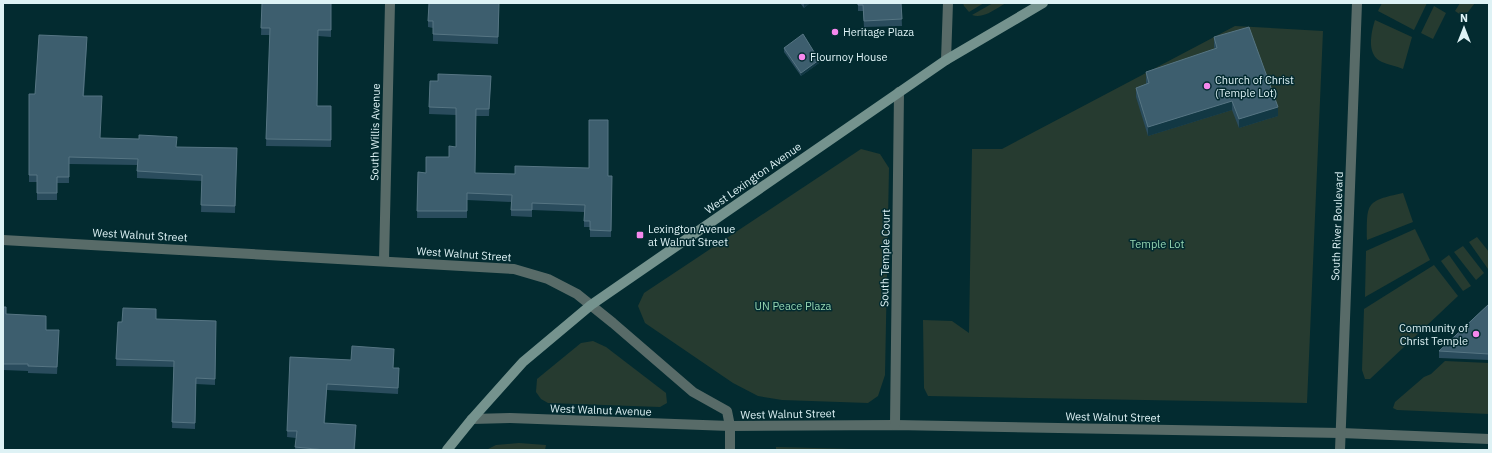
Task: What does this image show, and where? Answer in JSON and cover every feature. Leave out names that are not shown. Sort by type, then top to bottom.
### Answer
[{"type":"main road","name":"West Lexington Avenue","points":[[447,450],[472,419],[523,362],[591,305],[946,60],[1043,3]]},
{"type":"street","name":"South Willis Avenue","points":[[384,261],[390,3]]},
{"type":"street","points":[[946,60],[948,3]]},
{"type":"street","name":"South River Boulevard","points":[[1340,450],[1357,3]]},
{"type":"street","name":"South Temple Court","points":[[895,425],[899,92]]},
{"type":"street","name":"West Walnut Street","points":[[3,240],[514,269],[548,279],[577,294],[693,392],[726,411],[730,426],[895,425],[1341,433],[1489,439]]},
{"type":"street","name":"West Walnut Avenue","points":[[472,419],[510,418],[730,426]]},
{"type":"street","points":[[730,426],[730,450]]},
{"type":"green space","points":[[963,3],[984,3],[969,12]]},
{"type":"green space","points":[[993,3],[1006,3],[985,15],[972,15]]},
{"type":"green space","points":[[1382,3],[1427,3],[1414,30],[1378,11]]},
{"type":"green space","points":[[1460,3],[1475,3],[1464,17],[1455,11]]},
{"type":"green space","points":[[1434,6],[1446,13],[1433,39],[1421,33]]},
{"type":"green space","points":[[1375,20],[1412,37],[1403,69],[1382,62],[1377,59],[1374,54],[1371,37]]},
{"type":"green space","name":"Temple Lot","points":[[1235,26],[1323,31],[1307,403],[928,396],[924,388],[923,320],[952,321],[969,333],[972,149],[1002,149]]},
{"type":"green space","name":"UN Peace Plaza","points":[[861,149],[880,154],[889,168],[885,375],[878,396],[868,403],[782,400],[758,396],[733,383],[645,323],[638,306],[644,293]]},
{"type":"green space","points":[[1403,193],[1413,222],[1367,240],[1367,218],[1368,211],[1371,206],[1381,199]]},
{"type":"green space","points":[[1415,229],[1430,260],[1365,297],[1366,251]]},
{"type":"green space","points":[[1477,237],[1489,252],[1488,269],[1469,242]]},
{"type":"green space","points":[[1463,246],[1484,273],[1476,280],[1454,252]]},
{"type":"green space","points":[[1449,255],[1471,286],[1463,291],[1441,261]]},
{"type":"green space","points":[[1434,265],[1458,296],[1370,379],[1365,379],[1362,370],[1364,309]]},
{"type":"green space","points":[[593,341],[606,347],[666,393],[667,403],[660,407],[548,403],[541,399],[536,392],[537,379],[581,343]]},
{"type":"green space","points":[[1445,361],[1489,363],[1489,414],[1397,410],[1393,408],[1395,402]]},
{"type":"green space","points":[[519,443],[546,445],[545,450],[486,450],[496,445]]},
{"type":"green space","points":[[776,447],[893,450],[776,450]]},
{"type":"building","points":[[262,3],[331,3],[331,30],[318,30],[317,106],[331,106],[331,140],[266,139],[270,28],[261,28]]},
{"type":"building","points":[[429,3],[499,3],[498,37],[433,34],[433,21],[428,21]]},
{"type":"building","points":[[858,3],[901,3],[902,19],[864,21],[863,5],[858,5]]},
{"type":"building","name":"Church of Christ (Temple Lot)","points":[[1249,27],[1278,107],[1239,119],[1232,101],[1148,127],[1136,88],[1149,83],[1146,72],[1217,48],[1214,37]]},
{"type":"building","name":"Flournoy House","points":[[803,34],[819,60],[801,73],[784,48]]},
{"type":"building","points":[[39,35],[87,37],[83,96],[102,96],[100,138],[139,139],[139,135],[177,137],[176,147],[237,148],[235,206],[201,205],[202,175],[137,171],[138,159],[69,157],[69,177],[57,177],[57,193],[37,193],[37,175],[29,175],[29,94],[35,94]]},
{"type":"building","points":[[438,74],[491,76],[489,109],[476,109],[475,173],[515,174],[515,166],[589,168],[589,120],[608,120],[608,176],[612,176],[611,231],[590,230],[590,221],[584,221],[585,205],[532,203],[532,210],[511,210],[512,195],[467,193],[467,211],[417,211],[418,172],[426,173],[426,157],[449,157],[449,146],[456,147],[456,108],[429,107],[430,81],[438,81]]},
{"type":"building","name":"Community of Christ Temple","points":[[1489,304],[1489,354],[1439,351]]},
{"type":"building","points":[[3,307],[6,307],[6,314],[46,316],[46,330],[59,330],[57,367],[28,366],[28,364],[3,364]]},
{"type":"building","points":[[123,308],[156,309],[156,319],[216,321],[215,379],[196,378],[195,423],[172,422],[174,361],[116,359],[118,322],[122,322]]},
{"type":"building","points":[[352,346],[394,349],[393,368],[399,368],[398,388],[327,384],[324,423],[356,425],[354,450],[326,450],[295,447],[297,431],[287,431],[290,357],[351,360]]},
{"type":"place","name":"Heritage Plaza","points":[[835,32]]},
{"type":"place","name":"Flournoy House","points":[[802,57]]},
{"type":"place","name":"Church of Christ (Temple Lot)","points":[[1207,86]]},
{"type":"place","name":"Lexington Avenue at Walnut Street","points":[[640,235]]},
{"type":"place","name":"Community of Christ Temple","points":[[1476,334]]}]
